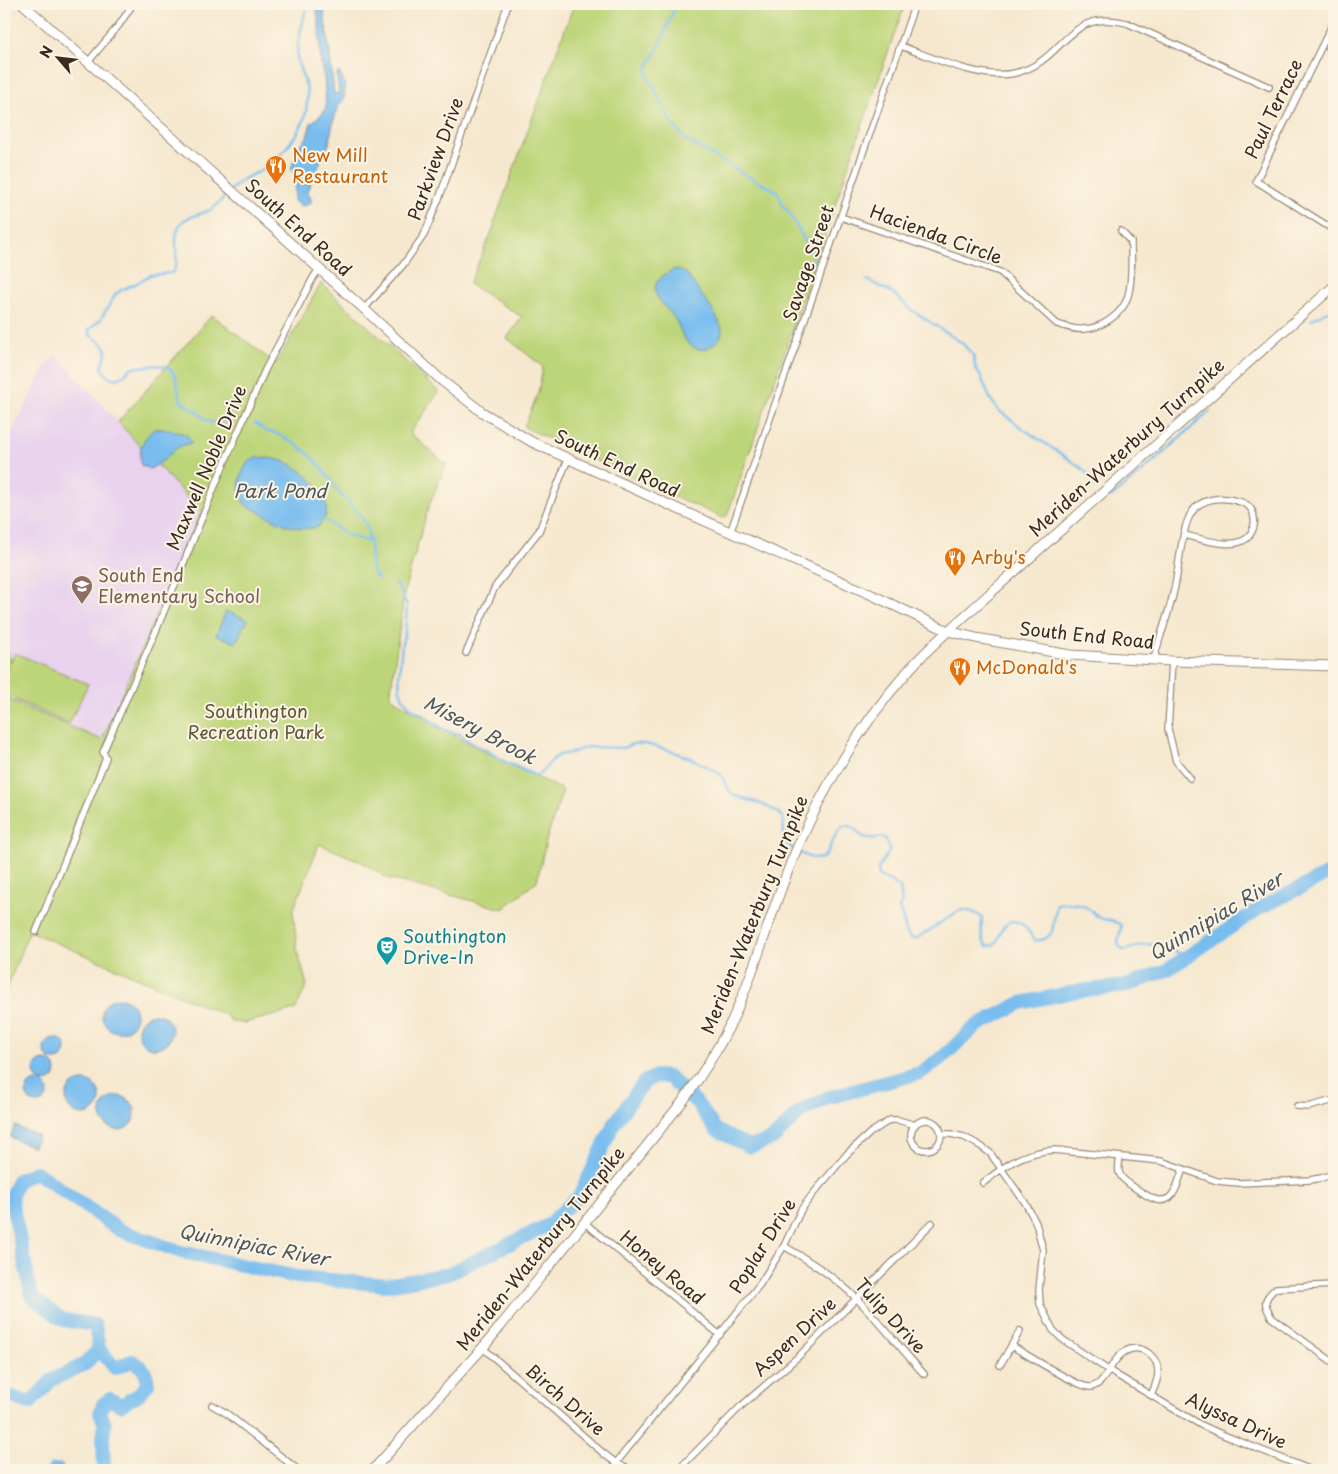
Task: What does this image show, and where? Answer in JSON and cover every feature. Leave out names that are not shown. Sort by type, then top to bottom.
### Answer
[{"type":"main road","name":"South End Road","points":[[23,4],[441,380],[482,412],[518,434],[730,533],[948,630],[976,638],[1070,655],[1172,661],[1334,666]]},
{"type":"main road","name":"Meriden-Waterbury Turnpike","points":[[373,1470],[483,1348],[693,1088],[721,1043],[738,1008],[794,855],[812,816],[831,780],[862,732],[908,671],[948,630],[1334,286]]},
{"type":"street","points":[[88,62],[119,25],[133,4]]},
{"type":"street","name":"Parkview Drive","points":[[364,309],[403,265],[424,235],[440,196],[508,4]]},
{"type":"street","name":"Savage Street","points":[[730,533],[915,4]]},
{"type":"street","points":[[901,46],[978,73],[1014,74],[1031,68],[1044,60],[1079,27],[1100,20],[1113,20],[1127,23],[1269,87]]},
{"type":"street","name":"Paul Terrace","points":[[1334,21],[1256,181],[1334,230]]},
{"type":"street","name":"Hacienda Circle","points":[[841,217],[1000,272],[1057,324],[1069,328],[1084,329],[1110,320],[1119,312],[1127,298],[1131,280],[1131,242],[1121,231]]},
{"type":"street","name":"Maxwell Noble Drive","points":[[36,932],[106,758],[104,752],[221,471],[265,370],[319,269]]},
{"type":"street","points":[[466,653],[495,587],[539,531],[568,459]]},
{"type":"street","points":[[1154,660],[1157,643],[1168,618],[1184,535],[1192,512],[1207,501],[1219,498],[1243,502],[1252,510],[1254,524],[1247,540],[1242,542],[1234,544],[1184,535]]},
{"type":"street","points":[[1172,661],[1168,729],[1176,761],[1190,778]]},
{"type":"street","points":[[1297,1106],[1308,1107],[1334,1100]]},
{"type":"street","name":"Poplar Drive","points":[[616,1463],[760,1284],[784,1246],[801,1210],[847,1154],[870,1133],[890,1120],[898,1120],[915,1125]]},
{"type":"street","name":"Alyssa Drive","points":[[915,1125],[920,1121],[934,1122],[939,1127],[941,1134],[964,1137],[979,1145],[990,1153],[1002,1168],[1036,1223],[1043,1250],[1039,1290],[1040,1304],[1053,1330],[1062,1339],[1108,1370],[1201,1425],[1311,1470]]},
{"type":"street","points":[[915,1125],[911,1136],[913,1142],[922,1149],[928,1150],[938,1145],[941,1140],[941,1134]]},
{"type":"street","points":[[983,1183],[1021,1156],[1054,1150],[1160,1161],[1217,1181],[1239,1183],[1310,1180],[1334,1174]]},
{"type":"street","points":[[1120,1157],[1119,1175],[1153,1199],[1160,1201],[1167,1200],[1172,1195],[1183,1170]]},
{"type":"street","name":"Honey Road","points":[[585,1223],[720,1335]]},
{"type":"street","name":"Aspen Drive","points":[[678,1470],[740,1407],[799,1356],[932,1224]]},
{"type":"street","name":"Tulip Drive","points":[[784,1246],[802,1256],[857,1299],[924,1374]]},
{"type":"street","points":[[1334,1285],[1276,1288],[1268,1294],[1266,1301],[1266,1309],[1272,1318],[1334,1363]]},
{"type":"street","points":[[1000,1365],[1020,1331]]},
{"type":"street","points":[[1012,1346],[1087,1388],[1094,1387],[1100,1383],[1121,1354],[1137,1348],[1151,1354],[1158,1367],[1157,1383],[1151,1395]]},
{"type":"street","name":"Birch Drive","points":[[483,1348],[603,1453],[616,1463],[630,1470]]},
{"type":"street","points":[[212,1404],[298,1470]]},
{"type":"shaded area","name":"South End Elementary School","points":[[56,355],[201,511],[102,740],[4,698],[4,448],[45,367]]},
{"type":"green space","points":[[574,4],[905,4],[727,516],[723,518],[524,427],[538,393],[543,367],[507,338],[522,317],[469,284],[494,227]]},
{"type":"green space","name":"Southington Recreation Park","points":[[321,283],[439,392],[410,433],[446,464],[429,505],[405,588],[390,697],[475,747],[563,790],[546,841],[537,881],[503,909],[387,878],[360,861],[319,844],[293,911],[297,949],[307,985],[295,1010],[244,1023],[232,1022],[225,1015],[29,931],[4,996],[4,698],[102,740],[201,512],[118,422],[212,315],[276,364]]},
{"type":"green space","points":[[4,649],[7,650],[11,659],[6,671],[15,653],[88,684],[69,724],[4,695]]},
{"type":"water","points":[[316,4],[323,4],[334,93],[339,94],[338,72],[345,85],[344,99],[339,105],[333,122],[329,144],[307,191],[311,203],[302,206],[294,200],[295,187],[298,182],[305,185],[306,182],[291,169],[298,148],[307,137],[311,123],[326,108]]},
{"type":"water","points":[[674,269],[686,273],[718,319],[722,331],[719,338],[711,346],[700,349],[689,344],[675,319],[658,298],[655,287],[658,281]]},
{"type":"water","points":[[154,429],[169,429],[187,435],[192,443],[176,448],[164,460],[150,469],[141,465],[140,454],[146,437]]},
{"type":"water","name":"Park Pond","points":[[257,457],[288,463],[301,471],[315,484],[326,506],[325,516],[318,527],[309,529],[291,526],[247,506],[241,496],[241,477],[246,465]]},
{"type":"water","points":[[226,611],[248,620],[236,643],[216,635]]},
{"type":"water","points":[[119,998],[131,1003],[136,1015],[131,1027],[119,1032],[107,1027],[102,1015],[107,1003]]},
{"type":"water","points":[[155,1014],[167,1019],[172,1031],[167,1043],[155,1048],[143,1043],[138,1031],[143,1019]]},
{"type":"water","points":[[55,1038],[65,1045],[66,1049],[59,1059],[55,1060],[45,1053],[44,1049],[51,1039]]},
{"type":"water","points":[[45,1060],[55,1067],[56,1071],[49,1081],[45,1082],[35,1075],[34,1071],[41,1061]]},
{"type":"water","points":[[37,1081],[47,1088],[48,1092],[41,1102],[37,1103],[27,1096],[26,1092],[33,1082]]},
{"type":"water","points":[[83,1081],[95,1086],[100,1098],[95,1110],[83,1115],[71,1110],[66,1098],[71,1086]]},
{"type":"water","points":[[118,1096],[130,1101],[135,1113],[130,1125],[118,1130],[106,1125],[101,1113],[106,1101]]},
{"type":"water","points":[[15,1126],[38,1136],[34,1147],[10,1137]]},
{"type":"waterway","name":"Misery Brook","points":[[236,419],[216,423],[206,420],[181,401],[174,374],[166,367],[155,365],[131,368],[123,375],[114,379],[111,378],[103,370],[102,366],[106,354],[105,347],[89,334],[89,330],[101,319],[115,295],[121,290],[150,275],[172,273],[176,261],[176,234],[182,222],[214,208],[240,182],[270,164],[283,152],[295,136],[304,119],[307,103],[307,89],[297,56],[299,37],[307,4]]},
{"type":"waterway","points":[[676,4],[661,43],[647,71],[671,122],[686,140],[777,191],[783,206],[788,211],[811,251],[813,261],[815,262]]},
{"type":"waterway","points":[[867,280],[893,293],[910,309],[962,343],[973,355],[976,370],[998,410],[1079,466],[1087,473],[1096,487]]},
{"type":"waterway","points":[[1311,320],[1327,311],[1334,316]]},
{"type":"waterway","points":[[1109,497],[1135,478],[1210,411]]},
{"type":"waterway","name":"Misery Brook","points":[[255,423],[266,431],[291,441],[309,454],[341,495],[352,505],[366,524],[370,542],[372,570],[378,579]]},
{"type":"waterway","points":[[327,521],[347,535],[370,542]]},
{"type":"waterway","name":"Misery Brook","points":[[395,584],[398,586],[407,605],[399,677],[400,690],[403,698],[412,709],[425,716],[440,728],[460,734],[501,760],[536,776],[559,755],[587,747],[623,748],[632,744],[645,744],[668,750],[716,771],[721,775],[733,795],[762,804],[779,813],[783,818],[784,836],[787,843],[793,849]]},
{"type":"waterway","name":"Misery Brook","points":[[798,852],[818,859],[823,857],[843,826],[850,826],[867,838],[885,838],[890,848],[878,869],[878,873],[880,877],[891,881],[900,888],[902,900],[899,909],[910,938],[916,939],[960,910],[966,910],[982,918],[982,936],[987,946],[996,943],[1003,927],[1011,921],[1022,924],[1035,940],[1040,940],[1052,932],[1057,904],[1069,903],[1078,904],[1092,911],[1098,917],[1121,925],[1118,944],[1123,950],[1148,944],[1165,947],[1187,957]]},
{"type":"waterway","name":"Quinnipiac River","points":[[4,1398],[7,1395],[30,1403],[52,1380],[85,1364],[99,1349],[95,1325],[63,1320],[32,1297],[11,1198],[18,1180],[36,1172],[119,1230],[181,1252],[297,1277],[387,1285],[448,1274],[548,1225],[580,1195],[614,1124],[644,1082],[656,1076],[669,1077],[696,1102],[716,1130],[750,1147],[773,1139],[800,1112],[827,1098],[920,1073],[944,1056],[976,1026],[1021,1003],[1078,991],[1126,986],[1167,970],[1260,908],[1334,871]]},
{"type":"waterway","points":[[99,1349],[115,1368],[132,1361],[139,1365],[147,1376],[148,1384],[138,1395],[121,1405],[110,1399],[103,1404],[100,1413],[105,1424],[103,1437],[104,1470]]},
{"type":"place","name":"New Mill Restaurant","points":[[276,185]]},
{"type":"place","name":"Arby's","points":[[955,577]]},
{"type":"place","name":"South End Elementary School","points":[[82,605]]},
{"type":"place","name":"McDonald's","points":[[960,687]]},
{"type":"place","name":"Southington Drive-In","points":[[387,966]]}]
